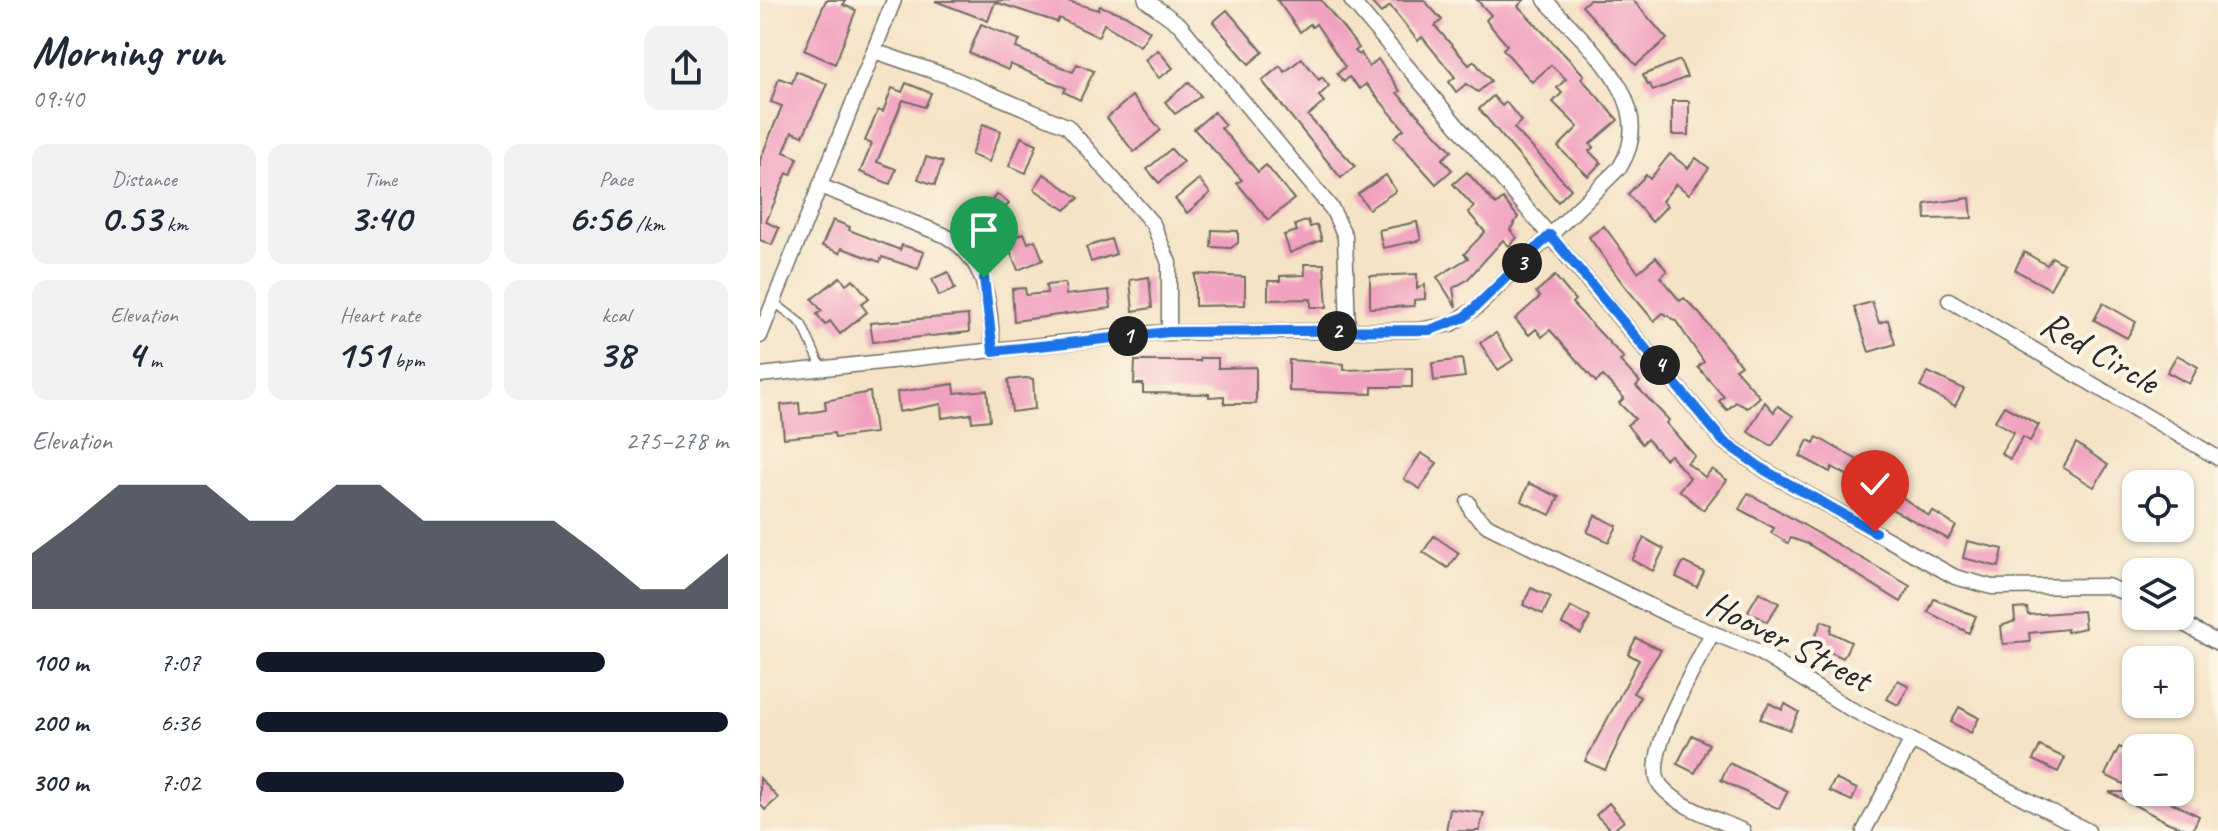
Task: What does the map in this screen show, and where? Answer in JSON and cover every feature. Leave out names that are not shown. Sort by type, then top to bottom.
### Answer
[{"type":"street","points":[[760,336],[894,0]]},
{"type":"street","points":[[1146,0],[1180,25],[1332,209],[1346,245],[1348,331]]},
{"type":"street","points":[[1351,0],[1724,442],[1766,471],[1929,565],[1966,581],[1992,587],[2098,585],[2122,593]]},
{"type":"street","points":[[760,375],[1169,332],[1430,330],[1452,324],[1476,308],[1620,167],[1628,154],[1632,119],[1625,93],[1545,0]]},
{"type":"street","points":[[874,51],[950,77],[1067,126],[1153,224],[1169,263],[1169,332]]},
{"type":"street","points":[[820,186],[944,235],[968,253],[986,287],[993,351]]},
{"type":"street","name":"Red Circle","points":[[1949,300],[2218,458]]},
{"type":"street","name":"Hoover Street","points":[[1468,502],[1472,512],[1488,526],[1671,616],[1757,651],[1829,697],[2088,831]]},
{"type":"street","points":[[2194,630],[2218,643]]},
{"type":"street","points":[[1712,633],[1658,746],[1653,770],[1658,783],[1669,794],[1743,831]]},
{"type":"street","points":[[1864,831],[1911,741]]},
{"type":"lane","points":[[774,302],[802,324],[822,368]]},
{"type":"building","points":[[826,0],[846,0],[843,5],[856,10],[835,64],[804,50]]},
{"type":"building","points":[[1064,0],[1098,10],[1100,6],[1125,15],[1150,31],[1140,46],[1104,24],[1098,37],[1059,18],[1057,22],[995,2],[988,21],[935,1]]},
{"type":"building","points":[[1277,0],[1321,0],[1359,48],[1355,51],[1359,55],[1361,53],[1369,67],[1378,59],[1400,91],[1397,93],[1452,151],[1442,159],[1452,170],[1436,184],[1394,137],[1404,129],[1366,84],[1360,89],[1349,77],[1344,82],[1337,74],[1345,67],[1316,24],[1312,27],[1310,24],[1300,32]]},
{"type":"building","points":[[1369,0],[1424,0],[1442,20],[1435,26],[1469,65],[1474,61],[1491,81],[1478,92],[1466,84],[1456,92],[1449,82],[1455,77],[1422,37],[1418,41],[1390,6],[1381,13]]},
{"type":"building","points":[[1477,0],[1524,0],[1518,6],[1584,75],[1581,78],[1618,120],[1590,144],[1594,147],[1589,151],[1601,163],[1588,176],[1558,147],[1578,127],[1553,102],[1562,93],[1557,88],[1566,79],[1551,65],[1532,82],[1503,49],[1507,45],[1486,20],[1491,15]]},
{"type":"building","points":[[1589,0],[1633,0],[1667,39],[1636,65],[1582,6]]},
{"type":"building","points":[[1227,10],[1263,52],[1249,64],[1213,22]]},
{"type":"building","points":[[981,24],[1020,40],[1016,48],[1073,72],[1077,64],[1094,71],[1080,100],[1064,92],[1066,88],[1010,64],[1008,70],[969,53]]},
{"type":"building","points":[[1158,50],[1173,68],[1159,78],[1145,60]]},
{"type":"building","points":[[1302,58],[1319,80],[1322,77],[1329,86],[1319,96],[1324,102],[1308,116],[1355,166],[1341,178],[1262,81],[1280,66],[1285,72]]},
{"type":"building","points":[[1680,60],[1687,77],[1653,91],[1643,75]]},
{"type":"building","points":[[796,71],[827,84],[803,136],[792,132],[784,152],[798,158],[791,175],[787,173],[766,222],[779,228],[772,245],[760,240],[760,160],[782,106],[771,102],[779,78],[792,83]]},
{"type":"building","points":[[1189,82],[1201,96],[1175,114],[1165,102]]},
{"type":"building","points":[[906,83],[931,93],[925,107],[903,100],[877,162],[896,169],[890,184],[860,172],[872,144],[865,141],[878,110],[883,112],[892,88],[902,92]]},
{"type":"building","points":[[1132,96],[1161,130],[1134,152],[1107,118]]},
{"type":"building","points":[[1493,96],[1502,106],[1506,102],[1521,121],[1514,128],[1571,189],[1558,202],[1479,109]]},
{"type":"building","points":[[1672,101],[1689,101],[1689,135],[1672,135]]},
{"type":"building","points":[[1214,112],[1225,125],[1221,128],[1258,172],[1266,165],[1294,199],[1268,220],[1237,183],[1242,180],[1194,129]]},
{"type":"building","points":[[983,124],[1001,131],[989,162],[971,155]]},
{"type":"building","points":[[1021,137],[1037,144],[1026,173],[1009,166]]},
{"type":"building","points":[[1171,149],[1183,162],[1159,183],[1147,169]]},
{"type":"building","points":[[1670,154],[1688,168],[1696,158],[1709,168],[1689,194],[1676,184],[1662,201],[1667,206],[1652,222],[1628,194],[1646,175],[1650,179]]},
{"type":"building","points":[[926,157],[943,162],[935,185],[918,179]]},
{"type":"building","points":[[1467,172],[1496,205],[1503,199],[1518,217],[1510,230],[1517,238],[1509,246],[1503,240],[1467,280],[1453,288],[1456,307],[1437,277],[1468,258],[1464,254],[1485,232],[1468,212],[1474,207],[1453,184]]},
{"type":"building","points":[[1044,174],[1079,198],[1065,210],[1034,189]]},
{"type":"building","points":[[1386,175],[1396,191],[1369,209],[1358,194]]},
{"type":"building","points":[[1199,179],[1210,193],[1187,213],[1175,199]]},
{"type":"building","points":[[997,194],[1009,203],[990,227],[977,217]]},
{"type":"building","points":[[1970,198],[1972,218],[1926,219],[1925,204]]},
{"type":"building","points":[[833,220],[850,227],[849,230],[900,250],[902,245],[924,252],[918,269],[882,257],[880,262],[842,248],[840,253],[822,246]]},
{"type":"building","points":[[1308,220],[1310,227],[1317,225],[1322,240],[1290,253],[1284,235],[1297,231],[1295,225]]},
{"type":"building","points":[[1417,222],[1421,240],[1383,248],[1379,230]]},
{"type":"building","points":[[1604,226],[1638,272],[1656,257],[1667,271],[1660,277],[1680,301],[1684,298],[1699,313],[1741,365],[1735,369],[1760,397],[1747,408],[1736,402],[1727,410],[1719,401],[1724,397],[1698,367],[1704,362],[1676,321],[1663,313],[1654,321],[1589,237]]},
{"type":"building","points":[[1212,230],[1238,231],[1238,243],[1231,248],[1211,247]]},
{"type":"building","points":[[1024,233],[1028,243],[1035,240],[1043,260],[1018,270],[1006,240]]},
{"type":"building","points":[[1111,239],[1116,254],[1091,262],[1086,247]]},
{"type":"building","points":[[2024,252],[2047,265],[2052,257],[2064,264],[2050,289],[2015,270]]},
{"type":"building","points":[[1304,264],[1324,264],[1327,307],[1311,307],[1311,299],[1268,300],[1268,281],[1280,281],[1280,276],[1305,275]]},
{"type":"building","points":[[948,272],[955,289],[939,296],[932,279]]},
{"type":"building","points":[[1195,274],[1245,277],[1245,305],[1195,306]]},
{"type":"building","points":[[1417,274],[1417,289],[1425,284],[1425,299],[1414,300],[1414,306],[1370,308],[1370,276]]},
{"type":"building","points":[[1555,276],[1575,300],[1572,303],[1624,358],[1620,361],[1640,382],[1636,386],[1669,420],[1666,423],[1695,456],[1687,463],[1705,477],[1712,469],[1727,480],[1703,510],[1679,490],[1690,478],[1670,455],[1665,459],[1647,439],[1642,444],[1627,425],[1635,419],[1619,403],[1624,398],[1603,376],[1596,382],[1550,330],[1542,337],[1536,329],[1529,335],[1515,319],[1540,297],[1536,292]]},
{"type":"building","points":[[840,277],[846,284],[853,279],[869,298],[861,304],[867,312],[840,334],[830,321],[825,325],[817,314],[822,311],[812,299]]},
{"type":"building","points":[[1149,277],[1152,308],[1133,311],[1130,280]]},
{"type":"building","points":[[1065,283],[1066,295],[1109,290],[1111,308],[1014,321],[1012,289],[1025,288],[1026,295],[1047,293],[1046,285]]},
{"type":"building","points":[[1872,302],[1879,323],[1888,320],[1895,344],[1869,352],[1854,307]]},
{"type":"building","points":[[2103,303],[2136,322],[2127,338],[2094,320]]},
{"type":"building","points":[[968,315],[969,332],[873,342],[870,323]]},
{"type":"building","points":[[1496,333],[1513,360],[1498,370],[1480,343]]},
{"type":"building","points":[[2177,355],[2198,367],[2189,384],[2167,372]]},
{"type":"building","points":[[1200,358],[1218,358],[1218,368],[1256,367],[1256,404],[1224,404],[1224,396],[1209,397],[1209,394],[1143,393],[1143,384],[1134,384],[1135,361],[1200,361]]},
{"type":"building","points":[[1462,359],[1465,377],[1434,381],[1432,363]]},
{"type":"building","points":[[1289,360],[1344,364],[1344,370],[1412,368],[1412,387],[1372,387],[1372,394],[1289,391]]},
{"type":"building","points":[[1928,372],[1964,389],[1955,406],[1920,387]]},
{"type":"building","points":[[1033,379],[1035,409],[1012,412],[1008,380]]},
{"type":"building","points":[[954,384],[955,393],[987,390],[990,420],[972,422],[971,414],[942,418],[941,404],[899,412],[897,392]]},
{"type":"building","points":[[870,392],[875,433],[835,438],[834,433],[784,438],[781,405],[799,403],[800,414],[826,410],[825,401]]},
{"type":"building","points":[[1765,402],[1774,412],[1778,406],[1793,416],[1772,446],[1748,432]]},
{"type":"building","points":[[2004,406],[2039,425],[2030,441],[2023,437],[2010,459],[2001,453],[2014,432],[1995,421]]},
{"type":"building","points":[[1817,437],[1868,466],[1871,462],[1888,471],[1878,492],[1832,467],[1830,472],[1800,456],[1808,440],[1814,443]]},
{"type":"building","points":[[2076,443],[2108,465],[2094,487],[2063,468]]},
{"type":"building","points":[[1421,453],[1437,463],[1420,489],[1404,479]]},
{"type":"building","points":[[1529,483],[1559,497],[1550,515],[1521,501]]},
{"type":"building","points":[[1889,488],[1929,516],[1932,511],[1956,526],[1948,539],[1878,502]]},
{"type":"building","points":[[1748,493],[1910,586],[1901,602],[1808,544],[1791,538],[1788,543],[1771,533],[1774,528],[1739,509]]},
{"type":"building","points":[[1595,515],[1617,526],[1609,542],[1587,532]]},
{"type":"building","points":[[1434,536],[1459,553],[1448,568],[1423,552]]},
{"type":"building","points":[[1644,538],[1664,549],[1653,571],[1632,560]]},
{"type":"building","points":[[1967,541],[2003,549],[1999,567],[1963,558]]},
{"type":"building","points":[[1683,562],[1704,572],[1697,587],[1676,577]]},
{"type":"building","points":[[1531,588],[1551,597],[1543,614],[1523,605]]},
{"type":"building","points":[[1759,592],[1779,603],[1767,622],[1748,611]]},
{"type":"building","points":[[1934,599],[1976,616],[1969,633],[1928,612]]},
{"type":"building","points":[[1571,607],[1590,617],[1581,634],[1562,624]]},
{"type":"building","points":[[2027,608],[2028,615],[2083,611],[2085,628],[2029,633],[2030,642],[2003,644],[2001,626],[2015,621],[2014,609]]},
{"type":"building","points":[[1822,621],[1832,625],[1830,632],[1851,642],[1843,658],[1812,643]]},
{"type":"building","points":[[1636,638],[1661,650],[1633,693],[1640,697],[1605,770],[1585,761],[1639,660],[1628,654]]},
{"type":"building","points":[[1898,680],[1909,686],[1898,705],[1887,699]]},
{"type":"building","points":[[1769,703],[1782,710],[1785,704],[1799,712],[1790,730],[1760,719]]},
{"type":"building","points":[[1959,707],[1979,718],[1971,733],[1951,722]]},
{"type":"building","points":[[1692,735],[1709,744],[1695,773],[1677,764]]},
{"type":"building","points":[[2040,746],[2065,758],[2058,772],[2033,760]]},
{"type":"building","points":[[2119,747],[2122,748],[2122,783],[2105,775]]},
{"type":"building","points":[[1729,763],[1788,791],[1779,809],[1721,780]]},
{"type":"building","points":[[760,778],[778,798],[765,810],[760,804]]},
{"type":"building","points":[[1835,779],[1857,789],[1852,801],[1829,791]]},
{"type":"building","points":[[2109,792],[2122,792],[2122,799]]},
{"type":"building","points":[[1609,803],[1624,821],[1612,831],[1596,815]]},
{"type":"building","points":[[2136,806],[2179,806],[2199,816],[2192,831]]},
{"type":"building","points":[[1450,809],[1484,813],[1479,831],[1446,831]]},
{"type":"route","points":[[984,278],[993,351],[1169,332],[1430,330],[1465,317],[1550,235],[1724,442],[1766,471],[1875,532]]}]
